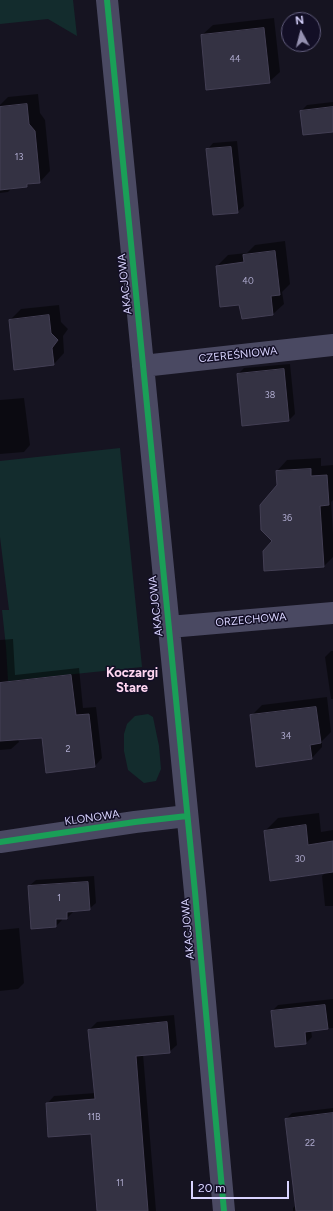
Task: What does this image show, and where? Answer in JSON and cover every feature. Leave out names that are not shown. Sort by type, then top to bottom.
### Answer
[{"type":"street","name":"AKACJOWA","points":[[107,0],[169,627],[224,1211]]},
{"type":"street","name":"CZEREŚNIOWA","points":[[143,366],[333,346]]},
{"type":"street","name":"ORZECHOWA","points":[[169,627],[333,612]]},
{"type":"street","name":"KLONOWA","points":[[0,842],[135,822],[187,816]]},
{"type":"green space","points":[[0,0],[73,0],[77,36],[48,19],[0,24]]},
{"type":"green space","points":[[120,448],[142,667],[8,681],[2,610],[9,610],[0,537],[0,461]]},
{"type":"green space","points":[[148,714],[153,717],[159,746],[161,769],[156,781],[144,783],[128,770],[124,751],[124,734],[127,724],[135,716]]},
{"type":"building","points":[[264,28],[270,83],[206,90],[201,35]]},
{"type":"building","points":[[27,104],[29,124],[35,131],[40,183],[27,184],[27,187],[0,190],[0,107]]},
{"type":"building","points":[[333,107],[333,132],[303,135],[300,111]]},
{"type":"building","points":[[231,147],[238,213],[213,215],[206,149]]},
{"type":"building","points":[[275,251],[280,295],[271,296],[273,315],[242,319],[239,305],[220,307],[216,266],[244,262],[243,255]]},
{"type":"building","points":[[49,315],[51,333],[58,340],[52,348],[54,365],[14,370],[9,320]]},
{"type":"building","points":[[284,369],[289,421],[242,426],[237,374]]},
{"type":"building","points":[[311,469],[311,476],[327,475],[329,505],[320,506],[324,567],[264,571],[263,551],[272,541],[261,530],[260,505],[277,485],[276,471]]},
{"type":"building","points":[[71,675],[76,715],[89,714],[95,767],[46,773],[42,738],[0,741],[0,683]]},
{"type":"building","points":[[316,707],[321,743],[310,745],[312,759],[256,767],[250,715]]},
{"type":"building","points":[[306,825],[308,845],[333,841],[333,872],[270,881],[264,831]]},
{"type":"building","points":[[88,882],[90,910],[67,912],[67,919],[56,919],[56,927],[31,929],[28,886]]},
{"type":"building","points":[[325,1005],[328,1029],[305,1032],[306,1044],[275,1047],[271,1011]]},
{"type":"building","points":[[167,1022],[170,1053],[136,1056],[148,1211],[97,1211],[91,1134],[48,1137],[46,1103],[95,1099],[88,1030]]},
{"type":"building","points":[[333,1113],[333,1211],[296,1211],[285,1119]]},
{"type":"cycle path","points":[[107,0],[195,892],[224,1211]]},
{"type":"cycle path","points":[[0,842],[135,822],[187,816]]},
{"type":"district","name":"Koczargi Stare","points":[[132,680]]}]
